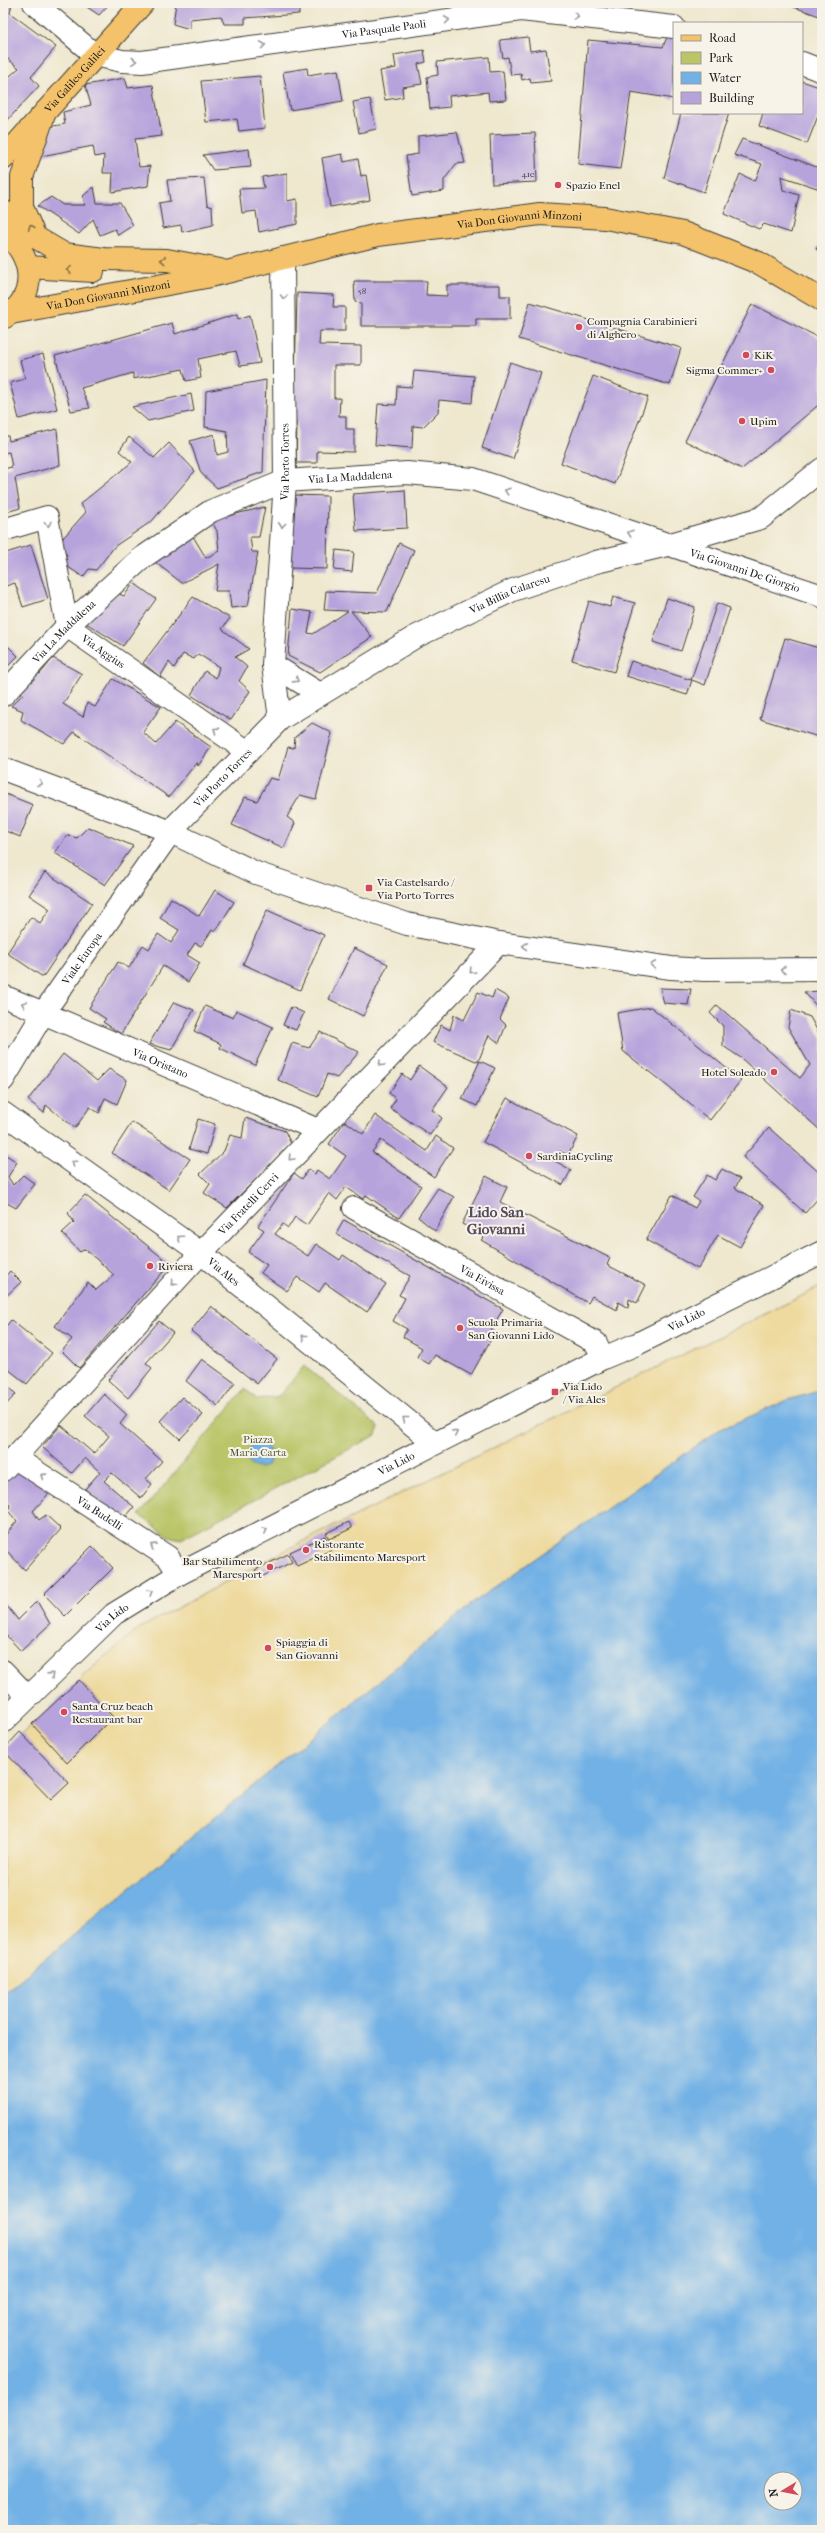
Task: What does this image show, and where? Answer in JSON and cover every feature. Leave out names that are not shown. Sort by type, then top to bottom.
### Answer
[{"type":"main road","name":"Via Galileo Galilei","points":[[4,162],[45,112],[143,3]]},
{"type":"main road","points":[[45,112],[22,177],[22,207],[35,237],[64,254],[104,259],[167,260],[229,271]]},
{"type":"main road","points":[[3,211],[8,236],[23,252],[28,267],[28,284],[22,300],[7,316]]},
{"type":"main road","name":"Via Don Giovanni Minzoni","points":[[7,316],[206,277],[378,235],[540,214],[605,218],[690,236],[759,263],[822,300]]},
{"type":"main road","name":"Via Don Giovanni Minzoni","points":[[28,267],[206,277]]},
{"type":"street","points":[[34,3],[96,55]]},
{"type":"street","name":"Via Pasquale Paoli","points":[[96,55],[122,61],[142,62],[521,10],[673,27]]},
{"type":"street","points":[[803,63],[822,71]]},
{"type":"street","name":"Via Porto Torres","points":[[170,832],[280,718],[273,665],[284,481],[283,258]]},
{"type":"street","points":[[715,530],[754,508],[822,456]]},
{"type":"street","points":[[715,530],[761,518],[822,469]]},
{"type":"street","name":"Via La Maddalena","points":[[3,695],[67,626],[142,558],[212,511],[284,481],[406,473],[473,479],[667,545]]},
{"type":"street","points":[[3,530],[47,517],[67,626]]},
{"type":"street","name":"Via Billia Calaresu","points":[[280,718],[415,637],[513,590],[596,562],[667,545],[715,530]]},
{"type":"street","name":"Via Giovanni De Giorgio","points":[[667,545],[822,596]]},
{"type":"street","name":"Via Aggius","points":[[67,626],[248,752]]},
{"type":"street","points":[[273,665],[320,694]]},
{"type":"street","points":[[3,769],[170,832],[256,873],[355,908],[407,924],[499,942],[704,970],[822,969]]},
{"type":"street","name":"Viale Europa","points":[[3,1080],[44,1012],[170,832]]},
{"type":"street","name":"Via Fratelli Cervi","points":[[9,1464],[201,1253],[499,942]]},
{"type":"street","name":"Via Oristano","points":[[3,996],[44,1012],[318,1130]]},
{"type":"street","name":"Via Ales","points":[[3,1113],[201,1253],[435,1443]]},
{"type":"street","name":"Via Eivissa","points":[[354,1208],[596,1343],[603,1358]]},
{"type":"street","name":"Via Lido","points":[[3,1722],[114,1614],[179,1574],[603,1358],[637,1344],[822,1252]]},
{"type":"street","name":"Via Budelli","points":[[9,1464],[168,1557],[179,1574]]},
{"type":"street","points":[[3,1671],[28,1697]]},
{"type":"green space","name":"Piazza Maria Carta","points":[[304,1366],[379,1427],[376,1435],[181,1539],[169,1536],[139,1515],[245,1389],[257,1399],[279,1396]]},
{"type":"sand","name":"Spiaggia di San Giovanni","points":[[822,1286],[822,1390],[788,1400],[719,1430],[473,1603],[3,1994],[3,1753],[32,1724],[68,1763],[113,1717],[79,1680],[85,1674],[140,1628],[286,1550]]},
{"type":"water","points":[[822,1390],[822,2530],[3,2530],[3,1994],[473,1603],[719,1430],[788,1400]]},
{"type":"water","points":[[259,1444],[267,1448],[271,1456],[267,1464],[259,1468],[251,1464],[247,1456],[251,1448]]},
{"type":"building","points":[[3,3],[12,3],[10,13],[56,47],[31,77],[39,86],[3,125],[3,82],[19,68],[3,55]]},
{"type":"building","points":[[81,3],[110,3],[99,15]]},
{"type":"building","points":[[176,3],[299,3],[299,14],[245,18],[245,24],[224,24],[221,16],[190,19],[190,29],[173,24]]},
{"type":"building","points":[[783,3],[822,3],[822,17]]},
{"type":"building","points":[[669,32],[673,33],[673,99],[631,92],[620,169],[578,164],[588,40],[663,47]]},
{"type":"building","points":[[528,37],[530,51],[546,49],[551,81],[531,83],[530,78],[522,80],[521,74],[511,75],[508,57],[503,58],[500,40]]},
{"type":"building","points":[[424,50],[426,62],[418,64],[422,84],[402,87],[403,97],[385,100],[380,71],[396,68],[394,55]]},
{"type":"building","points":[[489,57],[490,72],[503,71],[506,100],[489,101],[488,92],[449,96],[450,107],[430,109],[427,77],[438,75],[437,62]]},
{"type":"building","points":[[307,68],[308,75],[338,70],[343,101],[290,110],[283,72]]},
{"type":"building","points":[[260,76],[265,128],[239,131],[237,119],[206,122],[201,81]]},
{"type":"building","points":[[125,78],[128,88],[153,85],[162,136],[135,139],[139,167],[150,166],[148,186],[112,192],[113,173],[103,173],[104,155],[95,157],[93,146],[41,156],[48,127],[65,124],[63,112],[91,105],[85,85]]},
{"type":"building","points":[[803,81],[822,88],[822,117],[818,116],[807,144],[759,126],[763,114],[803,114]]},
{"type":"building","points":[[370,99],[376,129],[359,133],[353,102]]},
{"type":"building","points":[[681,114],[729,114],[704,192],[664,178]]},
{"type":"building","points":[[457,132],[465,163],[456,164],[444,180],[444,191],[412,196],[406,156],[418,154],[418,136]]},
{"type":"building","points":[[535,133],[537,182],[492,184],[490,135]]},
{"type":"building","points":[[742,139],[822,169],[820,189],[781,176],[783,190],[799,195],[791,233],[764,224],[759,229],[724,214],[740,174],[755,181],[762,164],[734,155]]},
{"type":"building","points":[[249,149],[251,167],[213,170],[203,155]]},
{"type":"building","points":[[342,154],[344,162],[358,159],[361,176],[366,175],[370,200],[330,207],[322,158]]},
{"type":"building","points":[[287,173],[287,201],[297,199],[297,224],[259,232],[256,211],[242,213],[239,189],[264,188],[262,177]]},
{"type":"building","points":[[204,178],[207,205],[212,207],[213,225],[182,232],[181,225],[163,228],[159,203],[170,201],[167,180]]},
{"type":"building","points":[[94,187],[97,203],[120,203],[133,225],[118,235],[115,229],[100,235],[93,219],[79,234],[38,206],[51,197],[63,205],[85,205],[83,196]]},
{"type":"building","points":[[822,241],[822,253],[816,249]]},
{"type":"building","points":[[354,281],[427,281],[426,295],[447,296],[447,285],[500,285],[500,296],[510,296],[510,319],[476,319],[476,326],[361,326],[361,303],[355,302]]},
{"type":"building","points":[[297,293],[334,295],[333,307],[345,307],[345,331],[320,331],[319,345],[361,346],[361,365],[334,365],[334,398],[340,398],[339,416],[346,416],[346,429],[354,429],[354,452],[317,451],[317,463],[296,463],[297,422],[294,422]]},
{"type":"building","points":[[530,302],[681,348],[670,385],[519,339]]},
{"type":"building","name":"Sigma Commer+","points":[[752,304],[822,339],[822,402],[742,469],[685,441]]},
{"type":"building","points":[[237,314],[238,319],[250,315],[260,363],[240,366],[236,351],[198,359],[201,378],[186,381],[183,369],[133,379],[133,373],[81,388],[90,408],[71,411],[55,356],[172,323],[175,334]]},
{"type":"building","points":[[43,354],[57,409],[19,419],[10,383],[25,379],[20,360]]},
{"type":"building","points":[[510,362],[541,373],[513,459],[482,448]]},
{"type":"building","points":[[414,371],[474,376],[472,403],[439,400],[438,412],[423,427],[413,426],[412,448],[375,445],[378,404],[396,405],[397,386],[412,387]]},
{"type":"building","points":[[593,376],[648,397],[615,484],[561,463]]},
{"type":"building","points":[[266,380],[263,472],[217,488],[201,473],[190,441],[214,434],[217,455],[228,452],[227,431],[205,427],[206,391]]},
{"type":"building","points":[[191,394],[194,411],[148,421],[132,407]]},
{"type":"building","points":[[57,429],[60,465],[15,478],[20,508],[3,513],[3,469],[12,467],[9,452],[3,453],[3,436],[8,436],[9,441]]},
{"type":"building","points":[[129,437],[154,458],[169,443],[195,471],[152,521],[115,546],[96,570],[89,569],[83,577],[62,563],[67,555],[61,547],[63,538],[86,512],[80,504],[132,462],[119,451]]},
{"type":"building","points":[[405,490],[407,528],[356,531],[353,494]]},
{"type":"building","points":[[291,495],[328,496],[327,569],[290,568]]},
{"type":"building","points":[[265,507],[259,537],[250,537],[252,552],[258,552],[248,606],[231,608],[229,591],[215,591],[219,564],[182,583],[151,559],[191,533],[206,558],[219,551],[217,531],[211,520]]},
{"type":"building","points":[[399,543],[414,550],[387,612],[351,611],[372,637],[320,672],[288,656],[292,609],[312,612],[308,633],[313,634],[348,611],[324,610],[326,591],[377,593]]},
{"type":"building","points":[[31,545],[48,599],[23,607],[15,583],[3,587],[3,554]]},
{"type":"building","points":[[336,550],[354,552],[352,572],[334,570]]},
{"type":"building","points":[[134,583],[156,599],[123,646],[86,623],[117,593],[124,596]]},
{"type":"building","points":[[193,597],[230,618],[222,629],[249,649],[235,657],[247,667],[239,681],[250,691],[231,720],[191,695],[205,671],[216,678],[219,667],[198,654],[194,659],[183,654],[174,668],[169,662],[160,677],[143,663]]},
{"type":"building","points":[[613,597],[635,603],[614,672],[572,660],[589,601],[610,607]]},
{"type":"building","points":[[667,598],[695,607],[681,651],[653,642]]},
{"type":"building","points":[[717,603],[730,608],[705,685],[692,680],[687,695],[626,676],[631,661],[691,680]]},
{"type":"building","points":[[785,638],[822,649],[822,738],[760,719]]},
{"type":"building","points":[[3,641],[18,656],[3,671]]},
{"type":"building","points":[[53,658],[82,674],[63,704],[83,717],[87,703],[95,707],[113,679],[161,707],[143,732],[156,744],[175,722],[211,747],[198,766],[197,762],[169,797],[74,732],[64,744],[21,720],[23,711],[11,706],[23,694],[18,688],[31,673],[40,674]]},
{"type":"building","points":[[312,723],[332,733],[316,799],[300,795],[287,817],[295,823],[284,848],[232,825],[245,797],[257,801],[270,778],[278,780],[288,747],[294,748],[295,737]]},
{"type":"building","points":[[3,793],[33,805],[20,837],[3,830]]},
{"type":"building","points":[[88,827],[133,846],[105,885],[55,853],[67,835],[77,838]]},
{"type":"building","points":[[45,872],[92,903],[43,977],[7,953],[31,917],[40,923],[50,909],[29,895]]},
{"type":"building","points":[[215,890],[234,902],[215,932],[212,930],[201,946],[195,943],[187,955],[200,963],[188,982],[163,966],[121,1034],[103,1022],[106,1019],[89,1008],[118,962],[129,968],[143,945],[149,949],[158,934],[171,943],[179,930],[160,918],[171,898],[199,916]]},
{"type":"building","points":[[267,910],[324,935],[300,990],[243,964]]},
{"type":"building","points":[[354,948],[388,964],[363,1016],[329,999]]},
{"type":"building","points":[[660,988],[691,989],[688,1005],[664,1003]]},
{"type":"building","points":[[495,990],[509,998],[500,1019],[506,1025],[499,1043],[489,1035],[478,1062],[433,1042],[441,1025],[450,1030],[454,1015],[464,1020],[478,992],[492,998]]},
{"type":"building","points":[[822,991],[822,1012],[804,992]]},
{"type":"building","points":[[174,1002],[194,1010],[171,1050],[149,1044]]},
{"type":"building","name":"Hotel Soleado","points":[[717,1005],[800,1078],[810,1065],[788,1027],[791,1010],[810,1017],[822,1039],[822,1132],[741,1058],[723,1046],[723,1026],[710,1013]]},
{"type":"building","points":[[205,1006],[233,1018],[236,1010],[273,1027],[255,1065],[220,1048],[221,1044],[194,1031]]},
{"type":"building","points":[[291,1007],[304,1013],[296,1030],[283,1025]]},
{"type":"building","points":[[651,1007],[741,1080],[710,1120],[623,1051],[617,1013]]},
{"type":"building","points":[[320,1032],[359,1052],[337,1078],[327,1074],[318,1097],[278,1080],[292,1043],[309,1048]]},
{"type":"building","points":[[63,1054],[97,1081],[109,1069],[127,1080],[117,1104],[105,1098],[99,1113],[90,1107],[75,1128],[46,1105],[44,1113],[28,1100]]},
{"type":"building","points":[[480,1061],[495,1068],[477,1106],[462,1099]]},
{"type":"building","points":[[419,1066],[448,1087],[432,1110],[442,1118],[430,1135],[390,1108],[396,1099],[389,1093],[402,1074],[410,1080]]},
{"type":"building","points":[[507,1098],[578,1136],[568,1155],[560,1151],[555,1161],[571,1170],[563,1185],[483,1142]]},
{"type":"building","points":[[375,1115],[427,1151],[436,1136],[453,1148],[434,1177],[381,1140],[372,1152],[421,1186],[399,1218],[366,1195],[363,1199],[346,1187],[337,1200],[329,1193],[307,1225],[295,1217],[288,1228],[283,1224],[275,1234],[308,1256],[316,1244],[340,1260],[343,1255],[386,1284],[367,1312],[325,1283],[319,1292],[297,1277],[287,1291],[261,1273],[267,1265],[248,1252],[264,1230],[258,1226],[294,1173],[302,1179],[308,1169],[315,1174],[317,1170],[330,1179],[346,1156],[329,1144],[345,1121],[363,1134]]},
{"type":"building","points":[[245,1118],[285,1131],[291,1144],[227,1208],[204,1193],[210,1184],[200,1174],[224,1151],[230,1135],[242,1138]]},
{"type":"building","points":[[198,1119],[215,1124],[207,1154],[189,1149]]},
{"type":"building","points":[[132,1122],[190,1159],[169,1190],[112,1153]]},
{"type":"building","points":[[769,1128],[822,1175],[822,1194],[805,1213],[743,1157]]},
{"type":"building","points":[[3,1153],[17,1162],[8,1177],[13,1185],[23,1175],[35,1184],[16,1208],[7,1203],[3,1207]]},
{"type":"building","points":[[722,1169],[740,1179],[735,1188],[764,1205],[740,1247],[718,1235],[698,1269],[646,1240],[672,1195],[695,1208],[699,1201],[693,1197],[707,1175],[715,1180]]},
{"type":"building","points":[[486,1176],[507,1187],[500,1202],[610,1258],[607,1265],[646,1285],[637,1303],[629,1299],[628,1308],[618,1302],[617,1310],[592,1296],[588,1303],[481,1240],[485,1236],[462,1224]]},
{"type":"building","points":[[438,1188],[454,1197],[435,1231],[418,1217]]},
{"type":"building","points":[[85,1195],[170,1264],[79,1368],[62,1351],[72,1339],[55,1326],[88,1282],[96,1290],[114,1275],[85,1249],[80,1252],[62,1233],[74,1222],[68,1213]]},
{"type":"building","points":[[344,1220],[503,1309],[491,1330],[495,1332],[471,1375],[435,1355],[429,1364],[417,1357],[422,1348],[403,1337],[407,1329],[393,1321],[405,1298],[399,1295],[410,1276],[336,1234]]},
{"type":"building","points":[[10,1271],[21,1282],[3,1299],[3,1279]]},
{"type":"building","points":[[211,1306],[277,1359],[257,1384],[191,1331]]},
{"type":"building","points":[[11,1320],[52,1353],[27,1384],[3,1365],[3,1330]]},
{"type":"building","points":[[159,1321],[173,1333],[146,1363],[152,1368],[128,1398],[108,1380]]},
{"type":"building","points":[[202,1359],[235,1383],[218,1406],[186,1381]]},
{"type":"building","points":[[3,1381],[16,1394],[3,1408]]},
{"type":"building","points":[[104,1394],[127,1415],[120,1424],[162,1461],[146,1479],[152,1484],[141,1498],[112,1473],[104,1481],[134,1507],[122,1521],[85,1489],[100,1472],[85,1458],[72,1473],[42,1447],[61,1425],[94,1454],[109,1436],[85,1416]]},
{"type":"building","points":[[182,1397],[203,1415],[180,1439],[160,1421]]},
{"type":"building","points":[[14,1465],[52,1490],[33,1511],[39,1520],[46,1515],[61,1529],[25,1570],[3,1547],[3,1538],[17,1521],[8,1511],[10,1505],[3,1499],[3,1478]]},
{"type":"building","points":[[349,1522],[352,1528],[329,1539],[326,1533]]},
{"type":"building","points":[[325,1536],[331,1550],[297,1566],[290,1552]]},
{"type":"building","points":[[92,1546],[113,1568],[65,1616],[44,1594]]},
{"type":"building","points":[[288,1554],[292,1562],[259,1578],[255,1570]]},
{"type":"building","points":[[3,1601],[18,1620],[37,1601],[50,1624],[21,1651],[3,1632]]},
{"type":"building","points":[[79,1680],[113,1717],[67,1763],[32,1724]]},
{"type":"building","points":[[20,1732],[69,1783],[51,1800],[3,1750]]},
{"type":"place","name":"Spazio Enel","points":[[558,185]]},
{"type":"place","name":"Compagnia Carabinieri di Alghero","points":[[579,327]]},
{"type":"place","name":"KiK","points":[[746,355]]},
{"type":"place","name":"Sigma Commer+","points":[[771,370]]},
{"type":"place","name":"Upim","points":[[742,421]]},
{"type":"place","name":"Via Castelsardo / Via Porto Torres","points":[[369,888]]},
{"type":"place","name":"Hotel Soleado","points":[[774,1072]]},
{"type":"place","name":"SardiniaCycling","points":[[529,1156]]},
{"type":"place","name":"Riviera","points":[[150,1266]]},
{"type":"place","name":"Scuola Primaria San Giovanni Lido","points":[[460,1328]]},
{"type":"place","name":"Via Lido / Via Ales","points":[[555,1392]]},
{"type":"place","name":"Ristorante Stabilimento Maresport","points":[[306,1550]]},
{"type":"place","name":"Bar Stabilimento Maresport","points":[[270,1567]]},
{"type":"place","name":"Spiaggia di San Giovanni","points":[[268,1648]]},
{"type":"place","name":"Santa Cruz beach Restaurant bar","points":[[64,1712]]},
{"type":"district","name":"Lido San Giovanni","points":[[496,1220]]}]
